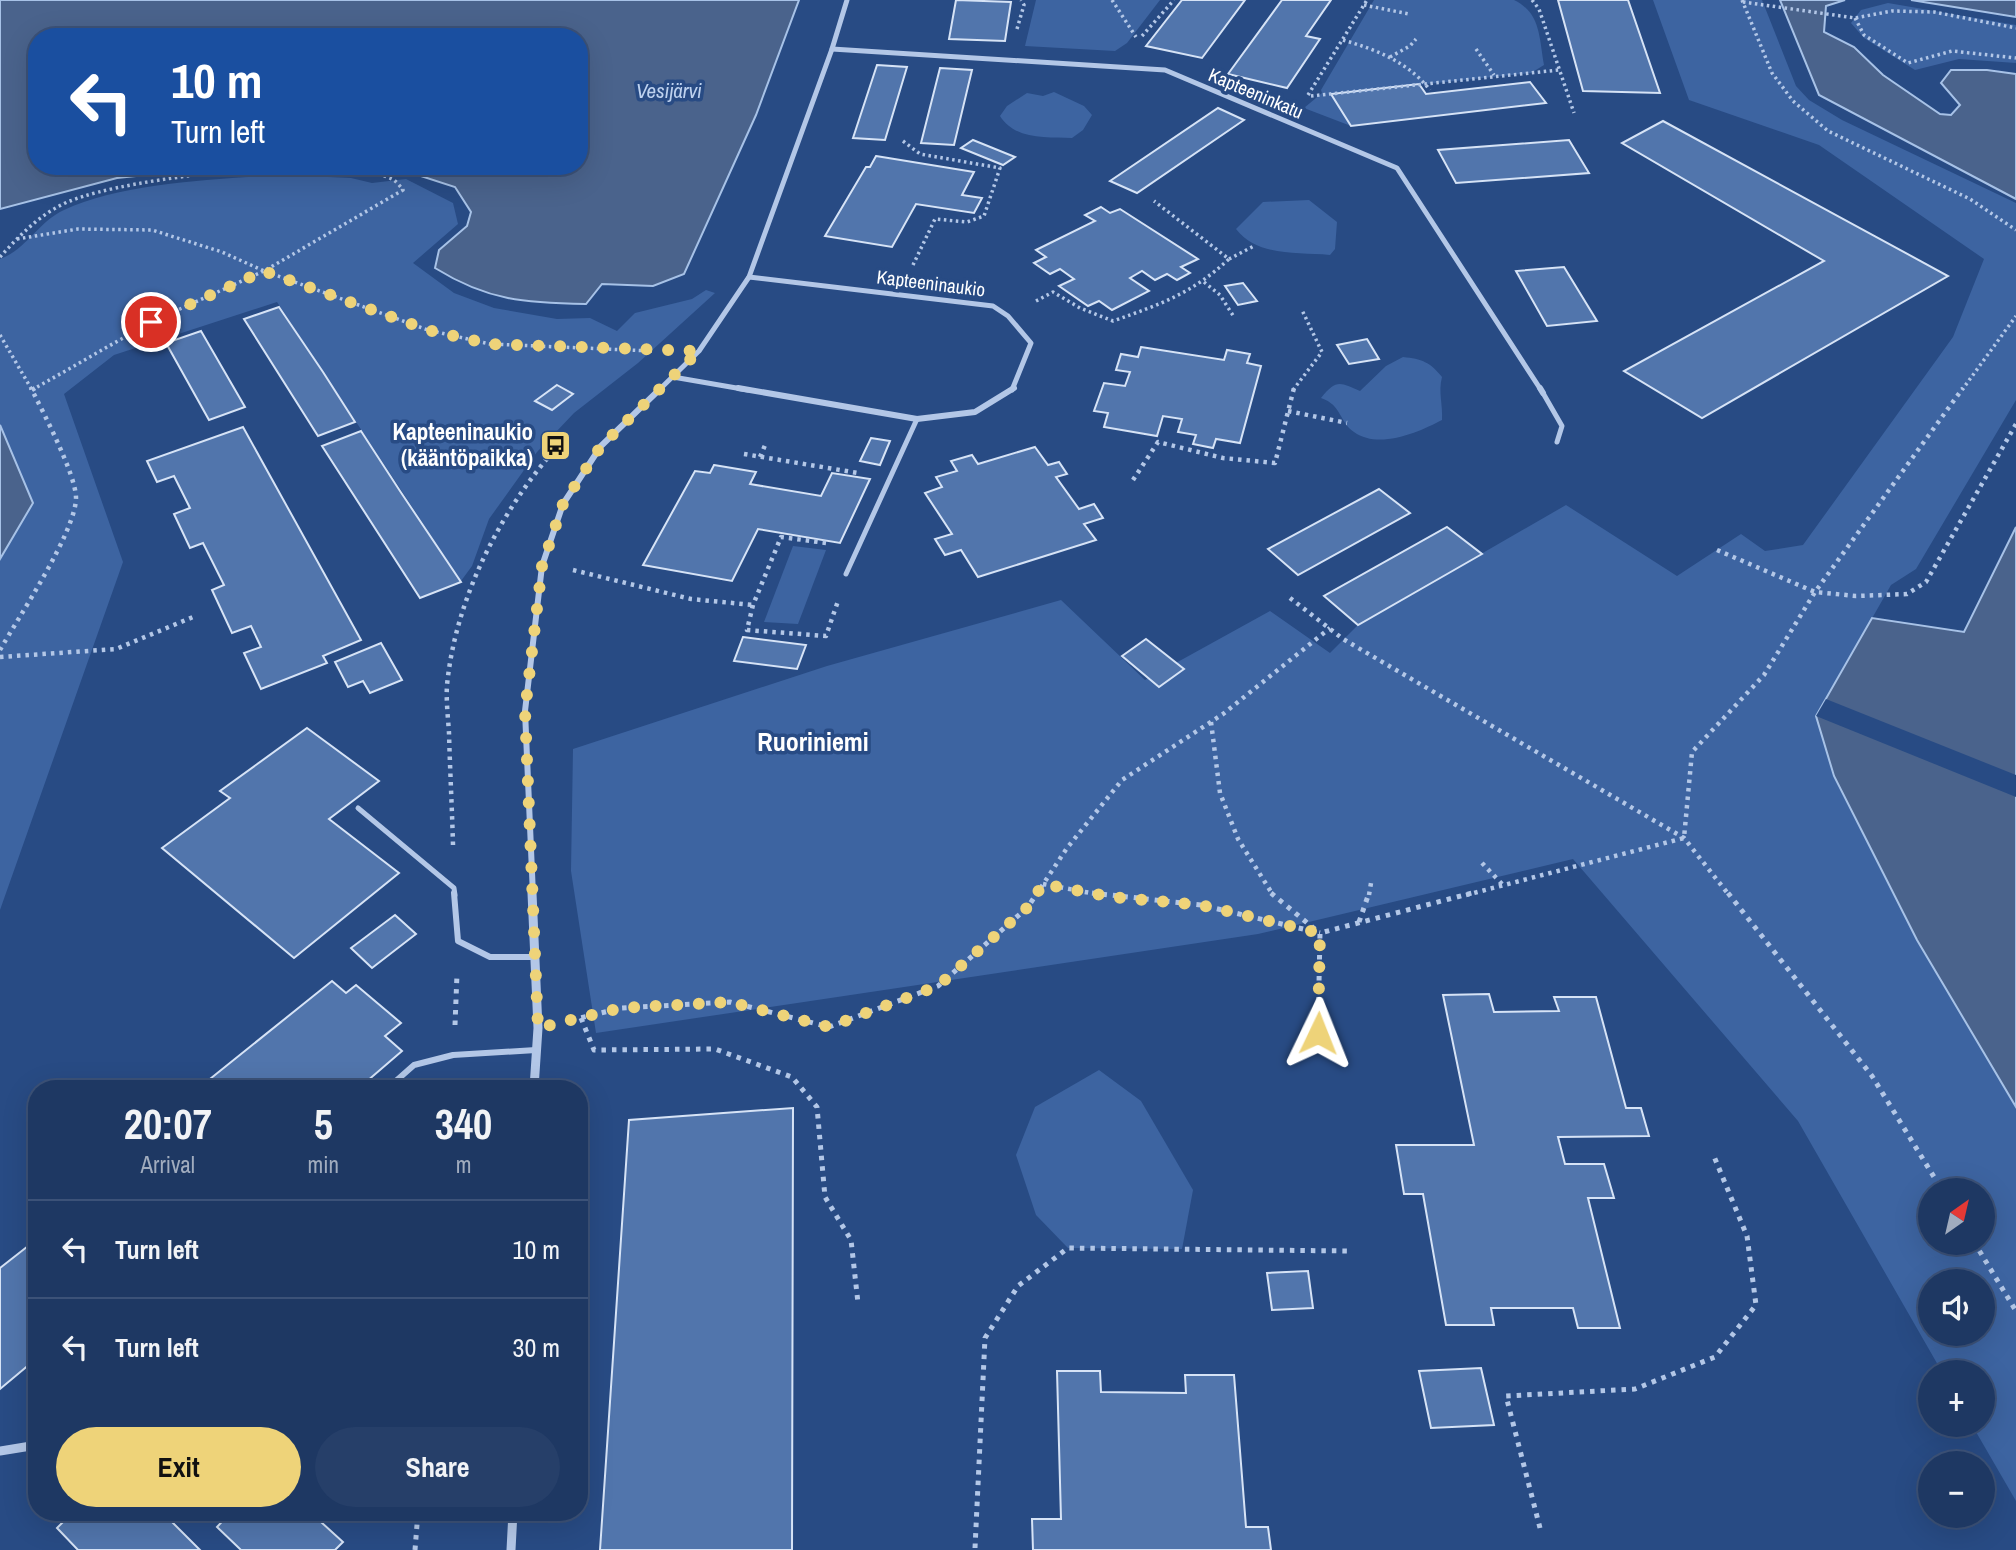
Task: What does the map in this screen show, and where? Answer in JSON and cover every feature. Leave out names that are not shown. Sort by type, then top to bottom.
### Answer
[{"type":"street","points":[[534,1080],[538,1028],[525,711],[542,566],[563,504],[601,446],[699,351],[749,277],[832,49],[847,0]]},
{"type":"street","name":"Kapteeninkatu","points":[[832,49],[1165,70],[1396,168],[1543,393]]},
{"type":"street","name":"Kapteeninaukio","points":[[673,377],[917,419],[975,412],[1014,389],[1031,343],[1008,316],[993,306],[749,277]]},
{"type":"street","points":[[0,1451],[28,1447]]},
{"type":"street","points":[[511,1550],[513,1521]]},
{"type":"lane","points":[[1543,393],[1562,426],[1557,442]]},
{"type":"lane","points":[[846,574],[917,419]]},
{"type":"lane","points":[[358,808],[454,888],[458,941],[490,957],[535,957]]},
{"type":"lane","points":[[397,1080],[414,1065],[453,1055],[536,1050]]},
{"type":"path","points":[[1112,0],[1139,40],[1174,0]]},
{"type":"path","points":[[1367,0],[1319,81],[1306,96],[1559,69]]},
{"type":"path","points":[[1532,0],[1539,9],[1574,113]]},
{"type":"path","points":[[1743,1],[1855,18],[1871,9],[1910,8],[2016,28]]},
{"type":"path","points":[[1743,1],[1772,73],[1793,101],[1828,131],[1969,199],[2016,230]]},
{"type":"path","points":[[1364,5],[1409,14]]},
{"type":"path","points":[[1855,18],[1864,35],[1908,63],[1952,51],[2016,58]]},
{"type":"path","points":[[1389,57],[1410,46],[1416,39]]},
{"type":"path","points":[[1343,40],[1389,57],[1420,75],[1430,90]]},
{"type":"path","points":[[1476,49],[1494,75]]},
{"type":"path","points":[[899,295],[935,219],[967,222],[984,216],[1000,167],[920,154],[904,141]]},
{"type":"path","points":[[0,257],[42,216],[72,200],[113,187],[200,175]]},
{"type":"path","points":[[32,390],[151,322],[264,271],[403,190],[394,180],[369,175]]},
{"type":"path","points":[[1154,201],[1229,259]]},
{"type":"path","points":[[17,239],[78,229],[152,230],[222,251],[264,271],[428,330],[490,344],[699,351]]},
{"type":"path","points":[[1008,316],[1053,292],[1080,308],[1113,321],[1168,302],[1204,282],[1229,259],[1254,246]]},
{"type":"path","points":[[1204,282],[1220,295],[1234,317]]},
{"type":"path","points":[[1133,480],[1158,442],[1223,458],[1275,463],[1292,391],[1322,352],[1302,310]]},
{"type":"path","points":[[1684,838],[1692,752],[1764,674],[1815,592],[2016,316]]},
{"type":"path","points":[[0,335],[32,390],[72,480],[76,498],[69,529],[0,650]]},
{"type":"path","points":[[1288,411],[1347,423]]},
{"type":"path","points":[[1717,550],[1815,592],[1856,596],[1907,594],[1926,582],[2016,424]]},
{"type":"path","points":[[760,457],[766,443]]},
{"type":"path","points":[[744,454],[890,478]]},
{"type":"path","points":[[846,574],[826,636],[747,630],[753,605],[781,537],[858,548]]},
{"type":"path","points":[[592,573],[691,599],[753,605]]},
{"type":"path","points":[[1290,598],[1343,639],[1684,838],[1872,1076],[1935,1178]]},
{"type":"path","points":[[0,657],[116,649],[192,617]]},
{"type":"path","points":[[538,1028],[621,1008],[730,1002],[829,1027],[938,986],[1028,907],[1067,848],[1122,780],[1211,722],[1330,628]]},
{"type":"path","points":[[1211,722],[1220,793],[1238,839],[1269,892],[1320,933]]},
{"type":"path","points":[[1043,884],[1112,897],[1201,905],[1320,933],[1684,838]]},
{"type":"path","points":[[1482,863],[1503,886]]},
{"type":"path","points":[[1359,923],[1367,905],[1371,883]]},
{"type":"path","points":[[1318,1033],[1320,933]]},
{"type":"path","points":[[453,1055],[458,941]]},
{"type":"path","points":[[581,1018],[594,1050],[715,1049],[792,1077],[817,1107],[825,1197],[851,1240],[858,1303]]},
{"type":"path","points":[[1539,1528],[1506,1396],[1635,1389],[1715,1357],[1756,1305],[1747,1236],[1713,1154]]},
{"type":"path","points":[[975,1548],[985,1338],[1018,1286],[1068,1248],[1349,1251]]},
{"type":"path","points":[[1982,1255],[2016,1311]]},
{"type":"path","points":[[415,1550],[417,1521]]},
{"type":"shaded area","points":[[1036,0],[1160,0],[1127,43],[1115,51],[1025,46]]},
{"type":"shaded area","points":[[1374,0],[1514,0],[1523,5],[1534,19],[1544,65],[1531,73],[1332,94],[1351,126],[1304,108],[1322,93],[1321,90]]},
{"type":"shaded area","points":[[1653,0],[1762,0],[1796,86],[1809,100],[1842,120],[2016,203],[2016,400],[1916,569],[1891,585],[1826,699],[1834,776],[1917,940],[2016,1107],[2016,1501],[1995,1465],[1995,1451],[1987,1451],[1979,1437],[1995,1437],[1995,1360],[1935,1360],[1927,1346],[1995,1346],[1995,1269],[1918,1269],[1918,1330],[1798,1121],[1573,859],[1258,934],[596,1033],[571,871],[573,749],[827,666],[1061,600],[1145,680],[1270,611],[1330,653],[1358,625],[1566,505],[1677,576],[1741,534],[1765,551],[1803,545],[1953,337],[1984,259],[1819,145],[1689,100]]},
{"type":"shaded area","points":[[1888,3],[2016,25],[2016,63],[1959,59],[1915,70],[1864,38],[1851,23],[1861,10]]},
{"type":"shaded area","points":[[1054,92],[1084,106],[1092,115],[1083,130],[1072,138],[1032,136],[1006,124],[1000,116],[1007,106],[1027,93],[1043,96]]},
{"type":"shaded area","points":[[282,175],[351,178],[372,183],[406,179],[453,203],[458,224],[413,263],[454,293],[494,308],[557,319],[590,318],[617,331],[635,313],[692,299],[706,290],[715,293],[638,363],[574,413],[537,452],[489,519],[472,566],[461,581],[277,302],[114,355],[64,394],[123,562],[0,910],[0,559],[33,503],[0,425],[0,259],[17,249],[55,215],[87,201],[170,184]]},
{"type":"shaded area","points":[[1309,200],[1337,222],[1335,249],[1330,255],[1267,249],[1245,238],[1236,229],[1263,202]]},
{"type":"shaded area","points":[[1403,357],[1425,362],[1442,377],[1442,420],[1399,437],[1364,437],[1349,428],[1337,409],[1321,398],[1339,384],[1360,391],[1386,366]]},
{"type":"shaded area","points":[[793,546],[826,550],[798,624],[764,622]]},
{"type":"shaded area","points":[[1099,1070],[1141,1101],[1193,1190],[1182,1249],[1068,1248],[1036,1215],[1016,1155],[1035,1107]]},
{"type":"water","name":"Vesijärvi","points":[[0,0],[799,0],[756,115],[684,274],[653,286],[602,284],[586,304],[545,303],[490,294],[435,268],[439,250],[467,226],[471,212],[455,187],[418,175],[588,175],[588,28],[28,28],[28,175],[146,175],[117,178],[0,209]]},
{"type":"water","points":[[1780,0],[1845,0],[1826,6],[1824,32],[1854,47],[1883,75],[1940,114],[1951,115],[1960,105],[1941,83],[1951,70],[1987,70],[2016,74],[2016,199],[1819,95]]},
{"type":"water","points":[[1911,0],[2016,0],[2016,17]]},
{"type":"water","points":[[0,425],[33,503],[0,559]]},
{"type":"water","points":[[2016,527],[2016,1107],[1917,940],[1834,776],[1816,716],[1872,618],[1964,632]]},
{"type":"pier","points":[[1826,699],[2016,775],[2016,797],[1816,716]]},
{"type":"building","points":[[956,0],[1011,2],[1005,41],[949,39]]},
{"type":"building","points":[[1182,0],[1245,0],[1202,58],[1146,46]]},
{"type":"building","points":[[1282,0],[1331,0],[1306,36],[1320,39],[1287,88],[1228,74]]},
{"type":"building","points":[[1558,0],[1628,0],[1660,93],[1583,91]]},
{"type":"building","points":[[877,65],[907,67],[885,140],[853,138]]},
{"type":"building","points":[[940,68],[972,70],[954,145],[921,143]]},
{"type":"building","points":[[1530,82],[1546,103],[1351,126],[1331,94],[1419,84],[1426,94]]},
{"type":"building","points":[[1218,108],[1244,120],[1137,193],[1110,181]]},
{"type":"building","points":[[1663,121],[1948,276],[1702,418],[1624,371],[1824,261],[1622,143]]},
{"type":"building","points":[[973,140],[1015,157],[1003,165],[961,148]]},
{"type":"building","points":[[1569,140],[1589,173],[1456,183],[1438,150]]},
{"type":"building","points":[[876,156],[974,172],[962,195],[982,198],[974,213],[916,204],[892,247],[825,236],[866,167],[870,167]]},
{"type":"building","points":[[1101,207],[1110,213],[1120,209],[1198,259],[1181,267],[1190,273],[1177,280],[1167,274],[1155,280],[1142,271],[1130,278],[1149,291],[1112,310],[1099,301],[1088,306],[1059,286],[1074,279],[1060,269],[1050,274],[1034,263],[1046,257],[1036,250],[1095,221],[1085,215]]},
{"type":"building","points":[[1564,267],[1597,321],[1547,326],[1516,271]]},
{"type":"building","points":[[1243,283],[1257,301],[1238,305],[1225,286]]},
{"type":"building","points":[[279,307],[355,422],[318,436],[244,319]]},
{"type":"building","points":[[201,331],[245,407],[209,420],[166,343]]},
{"type":"building","points":[[1367,339],[1379,359],[1349,364],[1337,345]]},
{"type":"building","points":[[1141,347],[1224,360],[1227,350],[1250,354],[1247,363],[1261,366],[1240,443],[1216,439],[1213,448],[1193,444],[1196,435],[1178,432],[1182,419],[1163,416],[1157,436],[1104,427],[1108,413],[1094,411],[1104,383],[1125,386],[1130,372],[1116,370],[1121,354],[1138,357]]},
{"type":"building","points":[[557,385],[573,394],[552,410],[535,401]]},
{"type":"building","points":[[243,427],[361,640],[323,656],[327,663],[261,689],[244,653],[261,647],[251,626],[232,633],[212,590],[224,585],[203,543],[190,548],[174,514],[190,508],[174,476],[157,482],[147,461]]},
{"type":"building","points":[[361,431],[461,582],[420,598],[322,446]]},
{"type":"building","points":[[871,438],[890,441],[880,465],[860,461]]},
{"type":"building","points":[[1035,447],[1048,465],[1059,462],[1067,474],[1056,477],[1079,509],[1094,504],[1103,518],[1084,524],[1096,540],[978,577],[961,550],[945,555],[935,539],[952,534],[925,493],[942,487],[936,477],[957,471],[951,461],[972,455],[978,464]]},
{"type":"building","points":[[714,465],[756,472],[750,484],[821,496],[832,473],[870,479],[840,543],[758,529],[732,581],[643,565],[695,471],[710,473]]},
{"type":"building","points":[[1379,489],[1410,513],[1298,575],[1268,549]]},
{"type":"building","points":[[1447,527],[1482,554],[1358,625],[1324,596]]},
{"type":"building","points":[[743,637],[806,645],[797,669],[734,661]]},
{"type":"building","points":[[1146,639],[1184,669],[1159,687],[1122,656]]},
{"type":"building","points":[[381,643],[402,680],[370,693],[363,681],[348,687],[335,662]]},
{"type":"building","points":[[307,728],[379,781],[329,819],[399,873],[294,958],[162,848],[230,798],[220,791]]},
{"type":"building","points":[[395,915],[416,934],[372,968],[351,948]]},
{"type":"building","points":[[332,981],[346,993],[356,985],[401,1023],[385,1036],[402,1051],[368,1080],[209,1080]]},
{"type":"building","points":[[1489,994],[1494,1012],[1559,1011],[1554,997],[1596,997],[1626,1108],[1641,1108],[1649,1136],[1558,1137],[1565,1164],[1604,1164],[1614,1198],[1588,1198],[1620,1328],[1578,1328],[1573,1308],[1491,1308],[1494,1325],[1446,1325],[1423,1194],[1404,1194],[1396,1145],[1474,1145],[1443,995]]},
{"type":"building","points":[[793,1108],[792,1550],[600,1550],[629,1120]]},
{"type":"building","points":[[28,1246],[28,1366],[0,1389],[0,1268]]},
{"type":"building","points":[[1308,1271],[1313,1308],[1272,1310],[1267,1273]]},
{"type":"building","points":[[1481,1368],[1494,1425],[1431,1428],[1419,1371]]},
{"type":"building","points":[[1057,1371],[1100,1371],[1101,1392],[1186,1393],[1185,1375],[1234,1375],[1246,1527],[1268,1527],[1271,1550],[1033,1550],[1032,1519],[1061,1519]]},
{"type":"building","points":[[64,1521],[171,1521],[200,1550],[78,1550],[57,1528]]},
{"type":"building","points":[[223,1521],[320,1521],[343,1542],[335,1550],[241,1550],[217,1527]]},
{"type":"place","name":"Kapteeninaukio (kääntöpaikka)","points":[[556,445]]},
{"type":"district","name":"Ruoriniemi","points":[[813,742]]},
{"type":"route","points":[[151,322],[228,290],[264,271],[428,330],[490,344],[699,351],[601,446],[563,504],[542,566],[525,711],[538,1028],[621,1008],[730,1002],[829,1027],[938,986],[1028,907],[1043,884],[1112,897],[1201,905],[1320,933],[1318,1033]]}]
